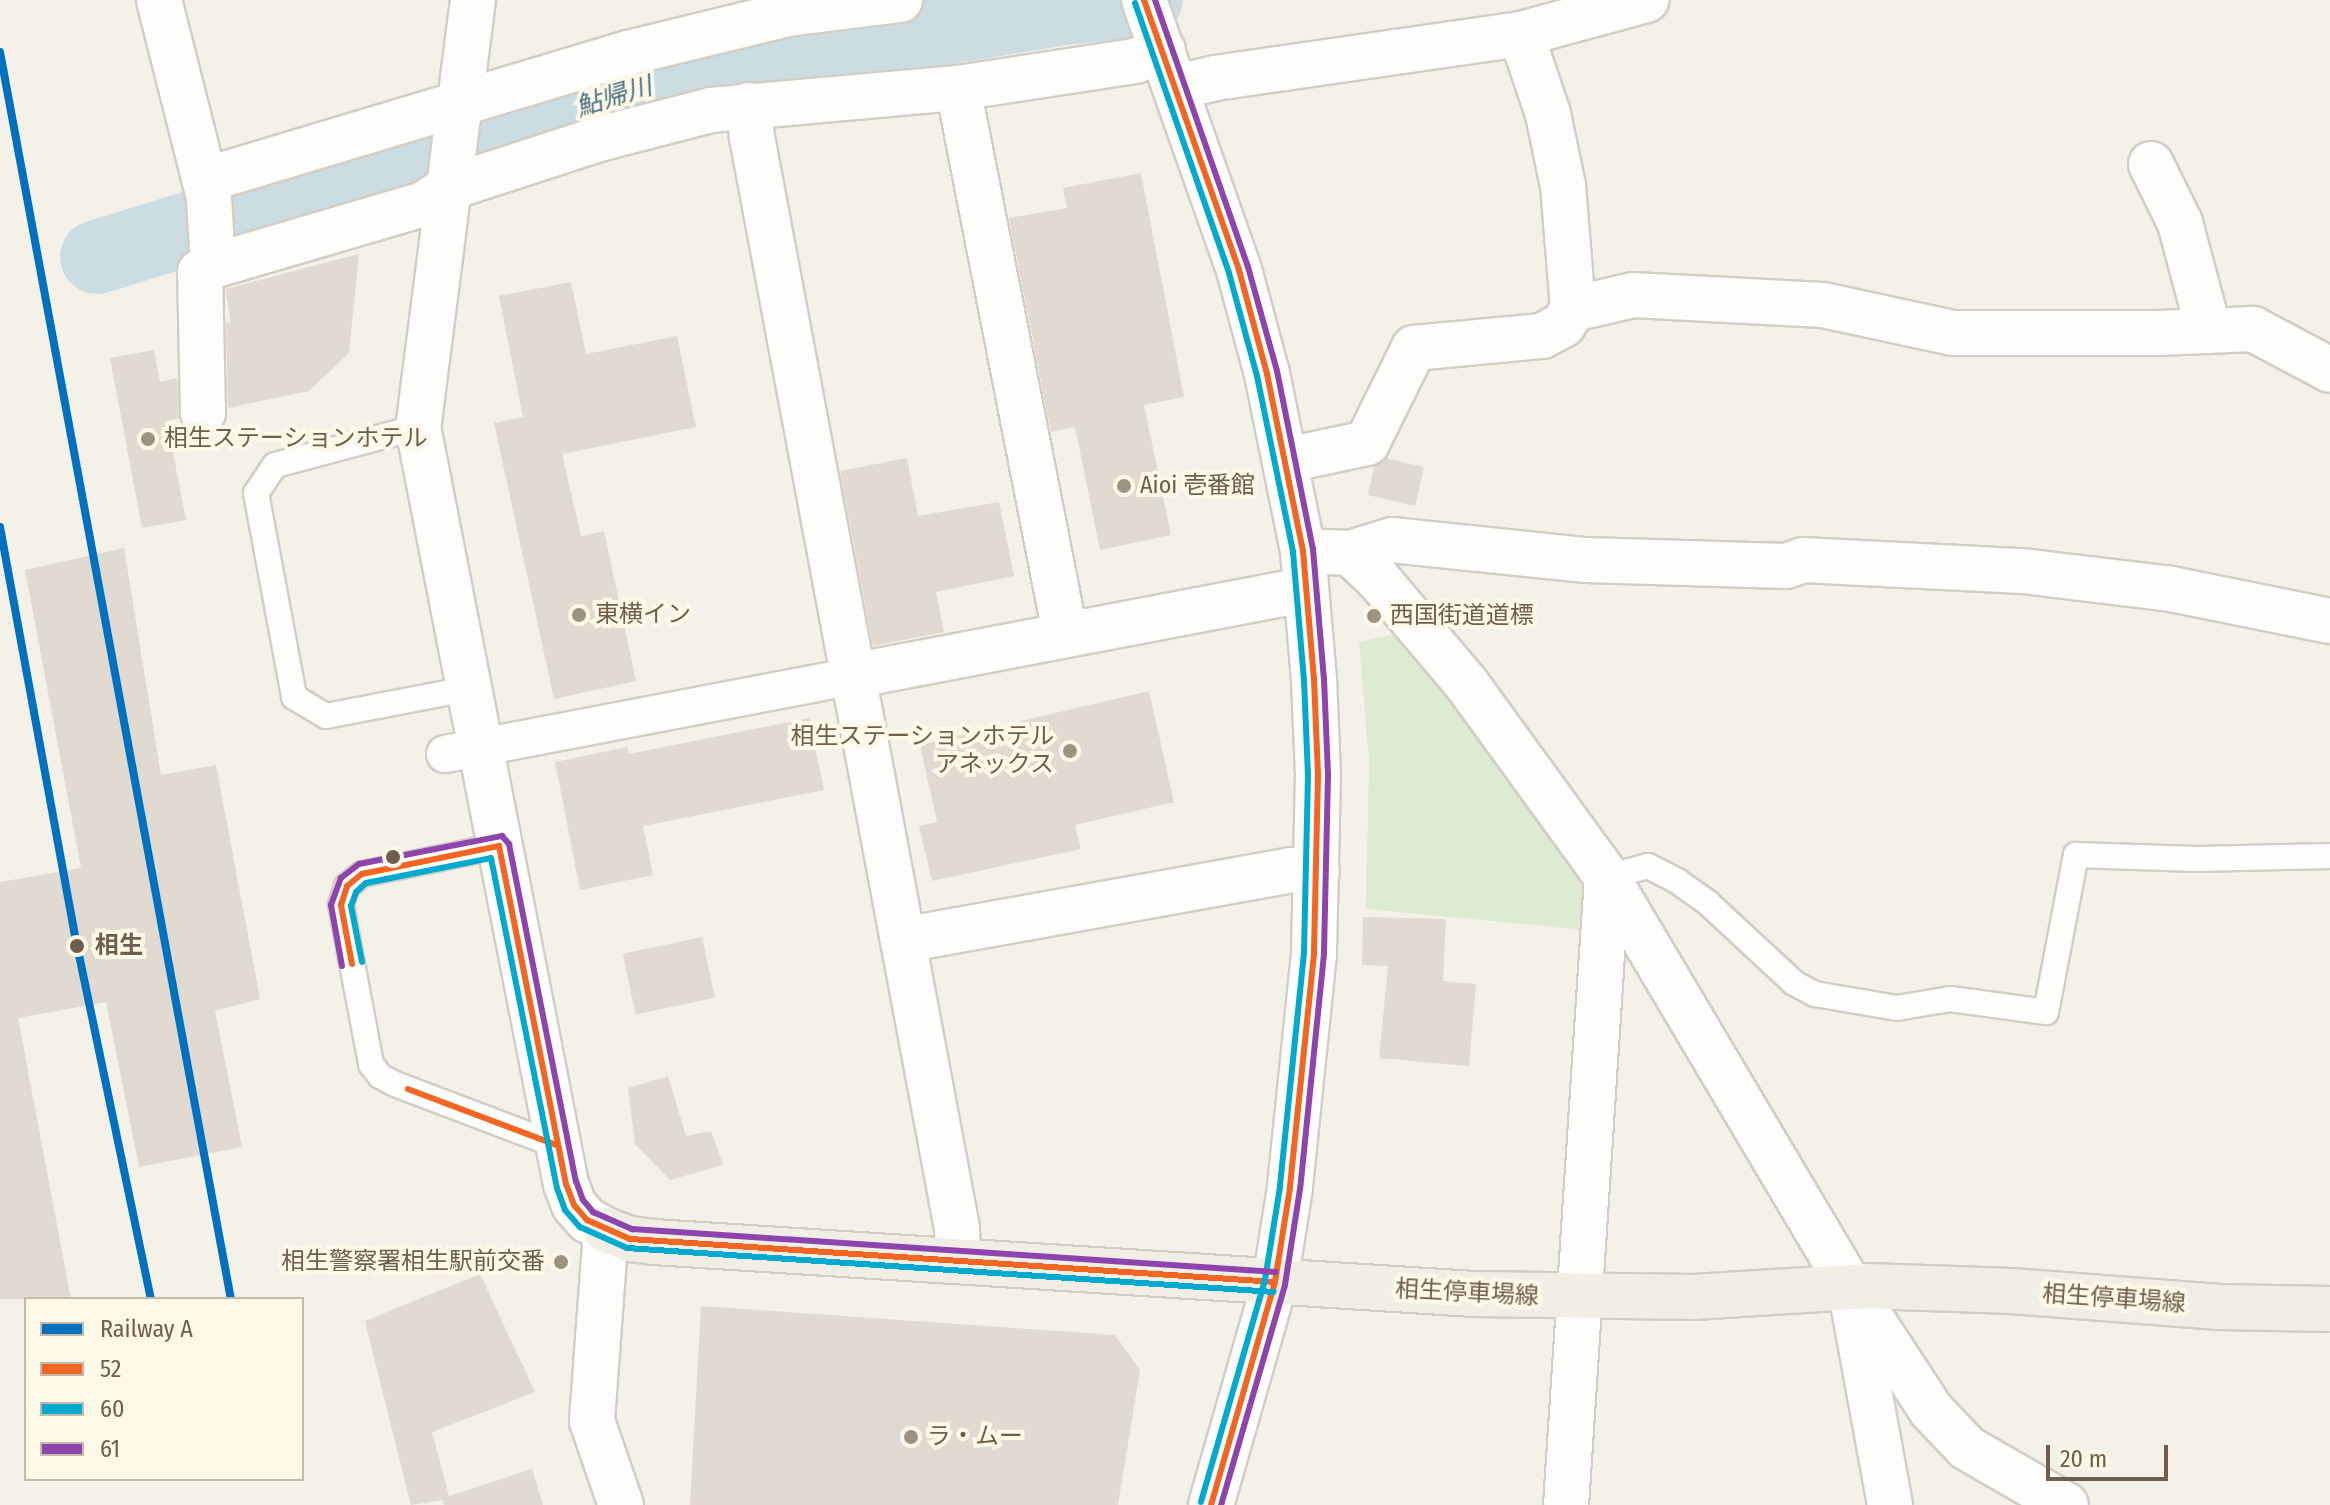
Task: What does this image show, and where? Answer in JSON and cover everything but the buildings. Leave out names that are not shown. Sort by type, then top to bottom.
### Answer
[{"type":"main road","name":"相生停車場線","points":[[606,1230],[654,1242],[1275,1282],[1581,1298],[1694,1297],[1850,1286],[2011,1291],[2219,1307],[2330,1309]]},
{"type":"street","points":[[159,0],[207,189],[213,261]]},
{"type":"street","points":[[473,0],[418,427],[468,689],[462,750],[499,846],[556,1145],[574,1205],[587,1220],[606,1230],[592,1421],[621,1505]]},
{"type":"street","points":[[207,189],[628,53],[788,14],[900,0]]},
{"type":"street","points":[[1160,42],[1215,78],[1521,34],[1646,0]]},
{"type":"street","points":[[1287,460],[1367,443],[1414,348],[1542,336],[1563,325],[1573,309],[1563,186],[1548,114],[1521,34]]},
{"type":"street","points":[[203,413],[200,272],[213,261],[424,204],[449,183],[711,110],[958,88],[1135,61],[1160,42]]},
{"type":"street","points":[[1160,42],[1239,270],[1287,460],[1304,570],[1315,695],[1317,871],[1314,954],[1302,1084],[1275,1282],[1211,1505]]},
{"type":"street","points":[[958,88],[1065,633]]},
{"type":"street","points":[[749,105],[752,137],[957,1228],[958,1261]]},
{"type":"street","points":[[2151,164],[2180,223],[2209,331]]},
{"type":"street","points":[[1573,309],[1633,295],[1823,305],[1953,333],[2253,329],[2330,370]]},
{"type":"street","points":[[462,750],[1065,633],[1304,570],[1392,540],[1586,560],[1786,566],[1803,560],[2023,571],[2171,589],[2330,621]]},
{"type":"street","points":[[1350,553],[1378,579],[1466,683],[1607,877],[1850,1286],[1931,1410],[1967,1448],[2066,1505]]},
{"type":"street","points":[[903,940],[1291,870],[1317,871]]},
{"type":"street","points":[[1566,1505],[1607,877]]},
{"type":"street","points":[[1850,1286],[1890,1505]]},
{"type":"lane","points":[[418,427],[275,465],[256,493],[294,697],[326,716],[468,689]]},
{"type":"lane","points":[[499,846],[362,874],[347,886],[341,905],[371,1064],[380,1076],[395,1084],[556,1145]]},
{"type":"lane","points":[[1607,877],[1648,866],[1677,881],[1708,903],[1794,983],[1815,994],[1897,1008],[1950,999],[2046,1012],[2076,855],[2196,859],[2330,856]]},
{"type":"green space","points":[[1402,633],[1477,718],[1581,878],[1586,930],[1366,909],[1369,760],[1359,642]]},
{"type":"waterway","name":"鮎帰川","points":[[97,257],[720,65],[1066,8],[1146,0]]},
{"type":"rail line","name":"A","points":[[0,52],[231,1297]]},
{"type":"rail line","name":"A","points":[[0,527],[74,931],[151,1297]]},
{"type":"transit line","name":"52","points":[[1144,0],[1239,270],[1267,374],[1303,551],[1314,679],[1318,775],[1314,954],[1290,1188],[1275,1282],[1211,1505]]},
{"type":"transit line","name":"61","points":[[1155,0],[1248,267],[1277,371],[1313,549],[1324,679],[1328,775],[1324,954],[1300,1189],[1285,1285],[1221,1505]]},
{"type":"transit line","name":"60","points":[[1135,3],[1229,273],[1257,376],[1293,552],[1304,680],[1308,775],[1304,953],[1280,1187],[1265,1280],[1201,1502]]},
{"type":"transit line","name":"61","points":[[342,966],[331,905],[341,878],[359,864],[502,836],[509,844],[576,1181],[583,1200],[593,1212],[632,1229],[1276,1272]]},
{"type":"transit line","name":"52","points":[[352,964],[341,905],[347,886],[362,874],[499,846],[566,1184],[574,1205],[587,1220],[630,1239],[1275,1282]]},
{"type":"transit line","name":"60","points":[[362,962],[351,906],[356,892],[366,883],[491,858],[557,1188],[565,1210],[580,1227],[627,1248],[1274,1292]]},
{"type":"transit line","name":"52","points":[[408,1089],[556,1145]]},
{"type":"place","name":"相生ステーションホテル","points":[[148,439]]},
{"type":"place","name":"Aioi 壱番館","points":[[1124,486]]},
{"type":"place","name":"東横イン","points":[[579,615]]},
{"type":"place","name":"西国街道道標","points":[[1374,616]]},
{"type":"place","name":"相生ステーションホテル アネックス","points":[[1070,751]]},
{"type":"place","name":"相生","points":[[77,946]]},
{"type":"place","name":"相生警察署相生駅前交番","points":[[561,1262]]},
{"type":"place","name":"ラ・ムー","points":[[911,1437]]}]
